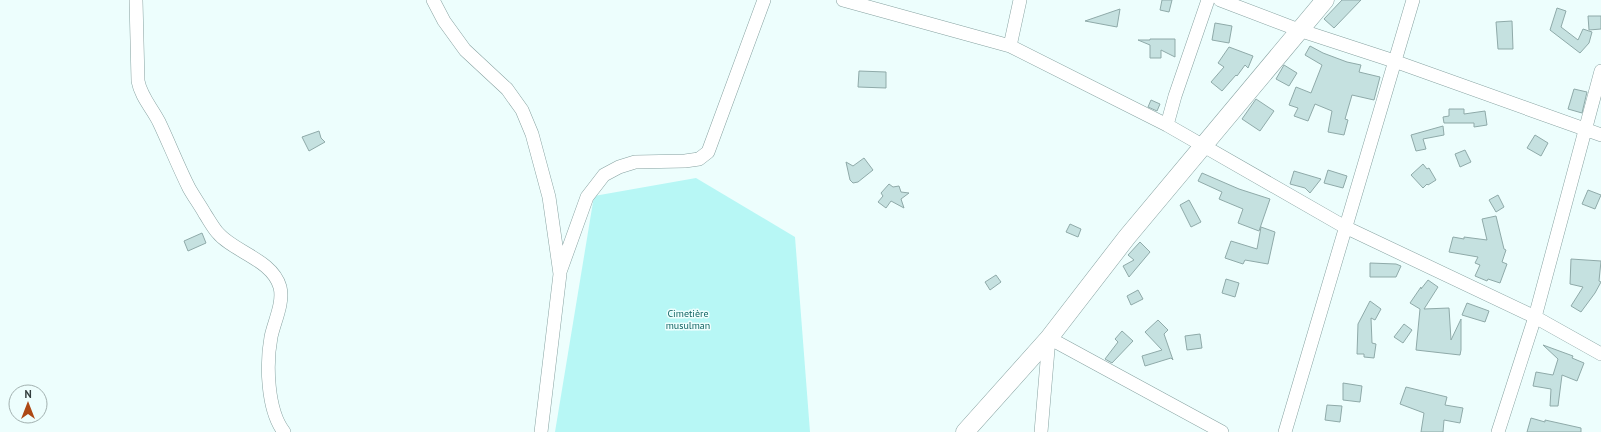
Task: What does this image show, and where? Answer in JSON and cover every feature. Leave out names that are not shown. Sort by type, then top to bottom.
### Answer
[{"type":"street","points":[[136,0],[139,88],[144,99],[158,120],[189,189],[217,231],[226,241],[259,262],[276,277],[280,288],[278,314],[271,338],[269,379],[274,412],[284,432]]},
{"type":"street","points":[[433,0],[444,21],[465,50],[506,89],[522,110],[532,134],[549,197],[560,274]]},
{"type":"street","points":[[541,432],[560,274],[587,197],[604,175],[619,167],[635,162],[685,161],[698,158],[708,152],[764,0]]},
{"type":"street","points":[[843,0],[1010,46],[1168,126],[1345,227],[1535,317],[1601,354]]},
{"type":"street","points":[[1010,46],[1020,0]]},
{"type":"street","points":[[1168,126],[1175,96],[1208,0]]},
{"type":"street","points":[[1220,0],[1299,30],[1394,61],[1601,135]]},
{"type":"street","points":[[965,432],[1049,338],[1127,237],[1325,0]]},
{"type":"street","points":[[1285,432],[1413,0]]},
{"type":"street","points":[[1498,432],[1535,317],[1601,71]]},
{"type":"street","points":[[1041,432],[1049,338]]},
{"type":"street","points":[[1049,338],[1222,432]]},
{"type":"green space","name":"Cimetière musulman","points":[[696,178],[795,237],[810,432],[555,432],[594,196]]},
{"type":"building","points":[[1162,0],[1172,0],[1169,12],[1160,10]]},
{"type":"building","points":[[1342,0],[1361,0],[1334,28],[1324,19]]},
{"type":"building","points":[[1557,8],[1566,11],[1561,27],[1578,40],[1583,29],[1592,32],[1589,43],[1580,53],[1550,30]]},
{"type":"building","points":[[1120,9],[1117,27],[1085,21]]},
{"type":"building","points":[[1588,16],[1601,16],[1601,29],[1589,30]]},
{"type":"building","points":[[1512,21],[1513,49],[1498,49],[1496,22]]},
{"type":"building","points":[[1215,23],[1232,26],[1229,43],[1212,40]]},
{"type":"building","points":[[1175,39],[1175,57],[1161,50],[1161,58],[1150,58],[1150,45],[1138,40]]},
{"type":"building","points":[[1310,46],[1323,53],[1347,62],[1361,65],[1359,72],[1380,77],[1374,100],[1352,95],[1345,119],[1348,120],[1344,135],[1328,132],[1332,111],[1315,104],[1308,121],[1294,116],[1298,108],[1289,105],[1296,87],[1311,93],[1322,65],[1305,55]]},
{"type":"building","points":[[1229,47],[1253,56],[1248,68],[1245,65],[1237,76],[1236,75],[1222,91],[1211,82],[1224,67],[1218,63]]},
{"type":"building","points":[[1284,65],[1297,73],[1289,86],[1276,79]]},
{"type":"building","points":[[859,71],[886,72],[886,88],[858,87]]},
{"type":"building","points":[[1574,89],[1587,92],[1582,113],[1568,109]]},
{"type":"building","points":[[1256,99],[1274,111],[1260,131],[1242,119]]},
{"type":"building","points":[[1151,100],[1160,104],[1157,111],[1148,107]]},
{"type":"building","points":[[1449,109],[1464,109],[1464,114],[1485,111],[1487,125],[1474,127],[1474,123],[1444,123],[1443,117],[1449,116]]},
{"type":"building","points":[[1443,126],[1444,135],[1423,139],[1426,149],[1416,151],[1411,135]]},
{"type":"building","points":[[319,131],[321,138],[325,142],[309,151],[302,137]]},
{"type":"building","points":[[1535,135],[1548,143],[1541,156],[1527,148]]},
{"type":"building","points":[[1465,150],[1471,162],[1460,167],[1455,154]]},
{"type":"building","points":[[864,158],[873,170],[858,182],[853,183],[850,180],[846,162],[853,166]]},
{"type":"building","points":[[1423,164],[1427,169],[1429,168],[1436,180],[1428,185],[1427,184],[1423,188],[1411,175]]},
{"type":"building","points":[[1328,170],[1347,176],[1343,188],[1324,183]]},
{"type":"building","points":[[1294,171],[1321,179],[1310,193],[1305,188],[1290,184]]},
{"type":"building","points":[[1202,173],[1239,189],[1270,199],[1259,231],[1238,223],[1243,209],[1219,199],[1222,192],[1198,181]]},
{"type":"building","points":[[889,184],[893,187],[899,186],[901,192],[909,193],[901,199],[904,208],[891,201],[886,208],[878,202],[883,196],[881,193]]},
{"type":"building","points":[[1588,190],[1601,195],[1595,209],[1582,204]]},
{"type":"building","points":[[1498,195],[1504,207],[1496,212],[1489,200]]},
{"type":"building","points":[[1189,200],[1201,222],[1191,227],[1180,205]]},
{"type":"building","points":[[1496,216],[1504,249],[1506,250],[1502,262],[1507,264],[1500,283],[1488,279],[1487,281],[1475,276],[1480,265],[1475,263],[1478,257],[1449,252],[1453,237],[1487,240],[1482,219]]},
{"type":"building","points":[[1070,224],[1081,229],[1078,237],[1066,232]]},
{"type":"building","points":[[1261,227],[1275,232],[1268,264],[1245,260],[1243,264],[1225,258],[1231,241],[1257,249]]},
{"type":"building","points":[[202,233],[206,243],[188,251],[184,241]]},
{"type":"building","points":[[1140,242],[1150,252],[1129,277],[1123,266],[1134,260],[1128,255]]},
{"type":"building","points":[[1571,259],[1601,261],[1599,281],[1601,282],[1581,312],[1571,306],[1583,287],[1570,284]]},
{"type":"building","points":[[1370,263],[1396,264],[1401,266],[1396,277],[1370,277]]},
{"type":"building","points":[[996,275],[1001,282],[990,290],[985,282]]},
{"type":"building","points":[[1226,279],[1239,283],[1235,297],[1222,293]]},
{"type":"building","points":[[1428,280],[1438,287],[1424,309],[1449,308],[1451,340],[1461,319],[1460,355],[1416,350],[1420,309],[1410,303]]},
{"type":"building","points":[[1138,290],[1143,299],[1131,305],[1127,296]]},
{"type":"building","points":[[1370,301],[1381,309],[1375,320],[1371,318],[1372,343],[1376,344],[1374,358],[1364,357],[1364,354],[1357,354],[1358,324]]},
{"type":"building","points":[[1467,303],[1489,311],[1485,322],[1462,315]]},
{"type":"building","points":[[1158,320],[1168,330],[1164,334],[1173,360],[1171,358],[1145,366],[1142,356],[1162,350],[1145,332]]},
{"type":"building","points":[[1404,324],[1412,330],[1403,343],[1394,337]]},
{"type":"building","points":[[1122,331],[1133,341],[1112,363],[1105,359],[1118,342],[1115,339]]},
{"type":"building","points":[[1200,334],[1202,348],[1187,350],[1185,336]]},
{"type":"building","points":[[1543,345],[1573,356],[1572,358],[1584,363],[1577,381],[1562,375],[1558,406],[1550,406],[1551,389],[1533,386],[1536,372],[1553,375],[1558,359]]},
{"type":"building","points":[[1343,383],[1362,386],[1360,402],[1343,400]]},
{"type":"building","points":[[1406,387],[1447,397],[1445,405],[1463,408],[1460,423],[1444,420],[1443,432],[1421,432],[1424,413],[1400,404]]},
{"type":"building","points":[[1327,405],[1342,406],[1340,422],[1325,420]]},
{"type":"building","points":[[1531,418],[1581,428],[1581,432],[1527,432]]}]
